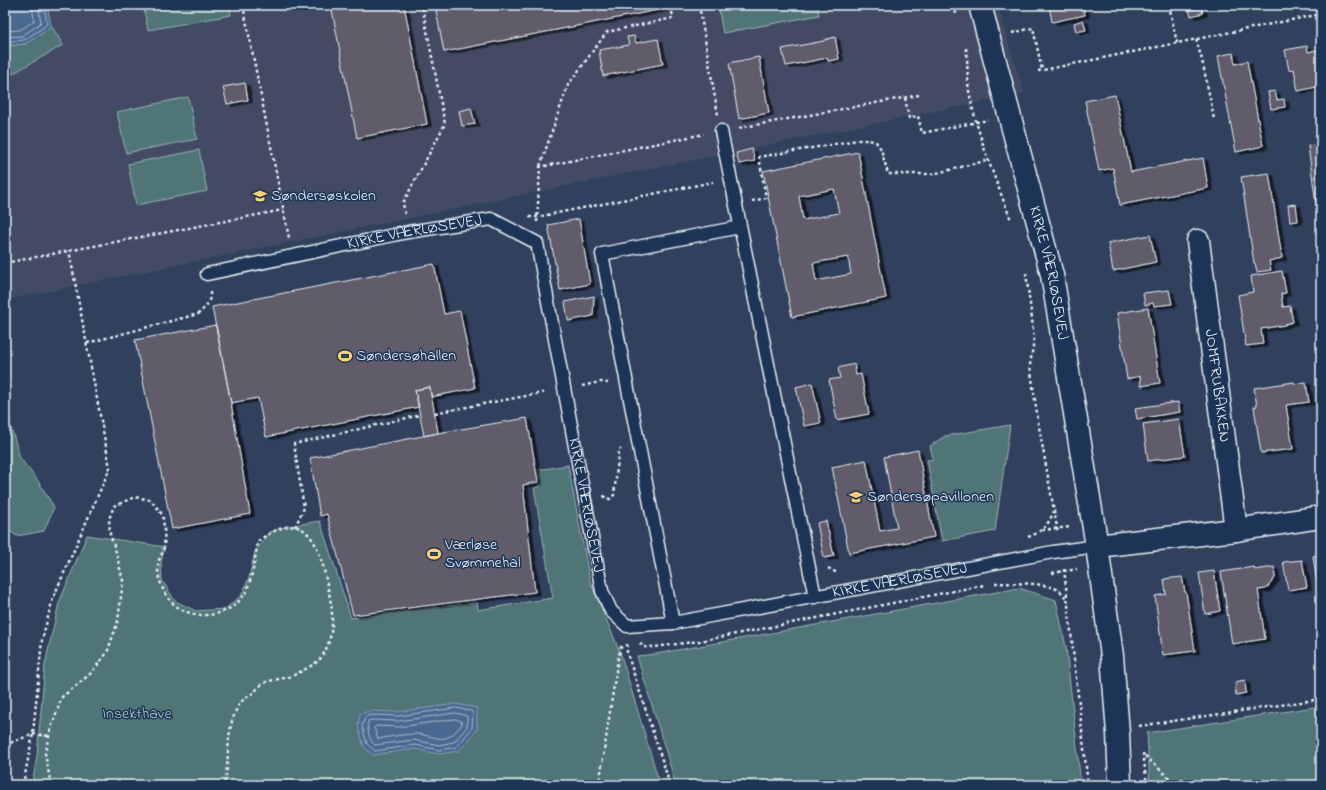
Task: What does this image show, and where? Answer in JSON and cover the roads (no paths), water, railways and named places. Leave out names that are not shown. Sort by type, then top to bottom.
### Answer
[{"type":"street","name":"KIRKE VÆRLØSEVEJ","points":[[980,5],[1052,275],[1097,546],[1112,656],[1118,733],[1120,785]]},
{"type":"street","name":"JOMFRUBAKKEN","points":[[1198,241],[1236,530]]},
{"type":"street","points":[[1097,546],[1236,530],[1321,517]]},
{"type":"lane","points":[[721,131],[815,597]]},
{"type":"lane","name":"KIRKE VÆRLØSEVEJ","points":[[207,274],[408,232],[491,219],[536,243],[602,591],[611,611],[627,626],[672,623],[1053,552],[1097,546]]},
{"type":"lane","points":[[672,623],[602,254],[740,227]]},
{"type":"water","points":[[5,5],[47,5],[51,25],[44,32],[25,44],[5,46]]},
{"type":"water","points":[[456,704],[477,708],[477,730],[459,751],[439,754],[415,749],[373,755],[364,747],[358,726],[360,714],[370,711],[397,712]]},
{"type":"place","name":"Søndersøskolen","points":[[260,196]]},
{"type":"place","name":"Søndersøhallen","points":[[345,356]]},
{"type":"place","name":"Søndersøpavillonen","points":[[856,497]]},
{"type":"place","name":"Værløse Svømmehal","points":[[434,554]]},
{"type":"park label","name":"Insekthave","points":[[137,714]]}]
